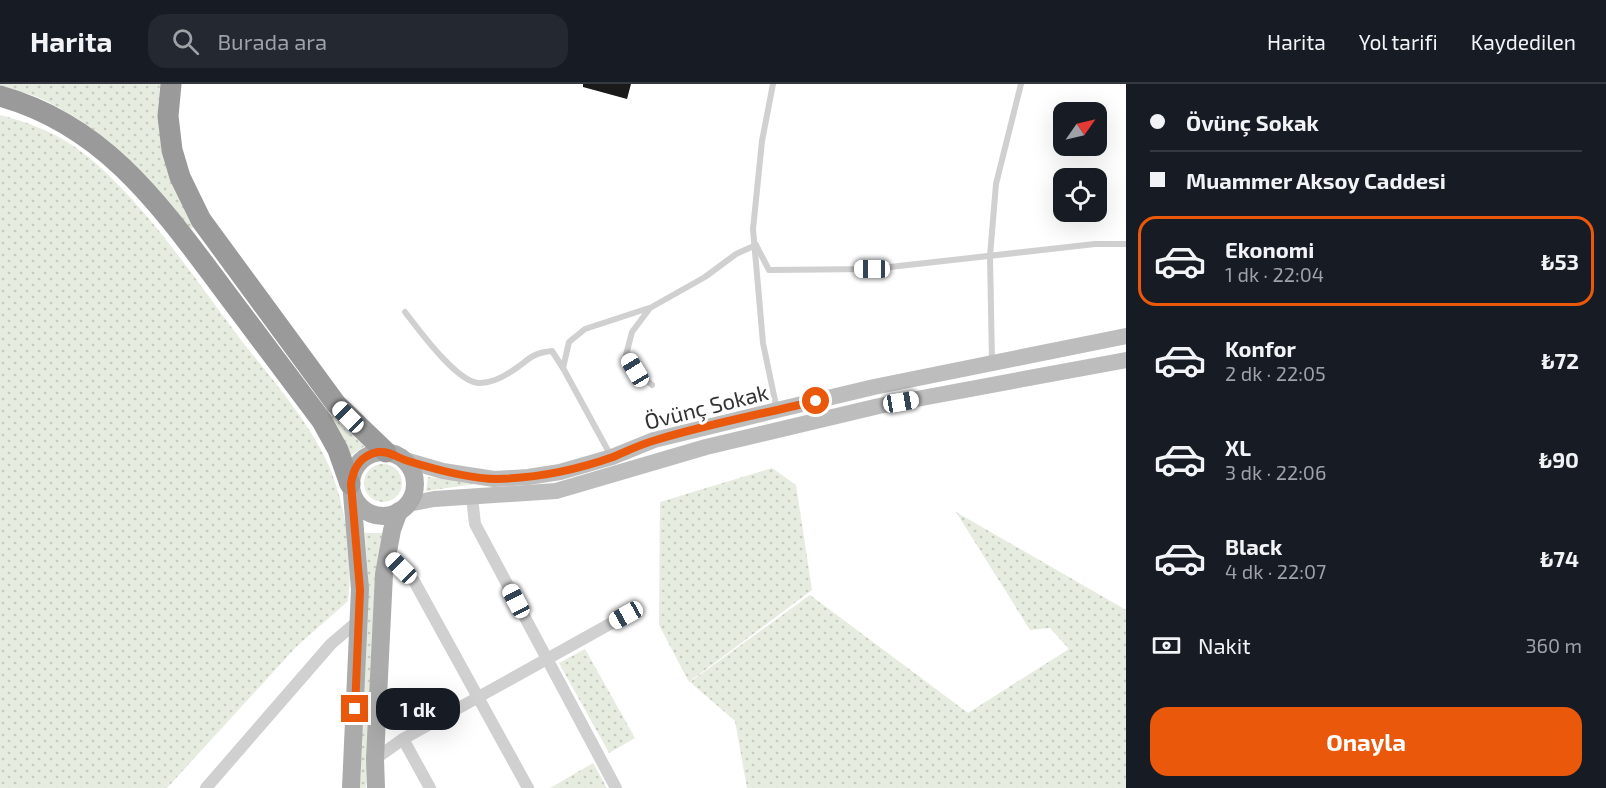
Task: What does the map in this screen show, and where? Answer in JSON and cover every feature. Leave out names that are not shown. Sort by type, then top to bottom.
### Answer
[{"type":"highway","points":[[171,84],[168,116],[172,150],[180,177],[201,220],[336,404],[395,456]]},
{"type":"highway","points":[[0,96],[55,118],[81,132],[130,172],[185,238],[322,421],[338,450],[351,489]]},
{"type":"main road","points":[[351,788],[360,590],[351,489],[352,473],[365,457],[375,453],[395,456],[414,477],[413,496],[392,530],[383,586],[375,759],[376,788]]},
{"type":"main road","points":[[351,489],[361,508],[368,513],[384,516],[404,508]]},
{"type":"street","name":"Övünç Sokak","points":[[395,456],[443,471],[494,479],[561,472],[612,457],[654,440],[777,410],[874,387],[1126,336]]},
{"type":"street","name":"Övünç Sokak","points":[[404,508],[434,499],[556,491],[706,447],[879,406],[1126,360]]},
{"type":"street","points":[[472,497],[475,524],[616,788]]},
{"type":"street","points":[[387,554],[414,581],[528,788]]},
{"type":"street","points":[[375,759],[403,739],[626,615]]},
{"type":"street","points":[[206,788],[331,645],[358,621]]},
{"type":"street","points":[[403,739],[430,788]]},
{"type":"lane","points":[[773,84],[762,141],[753,229],[763,344],[777,410]]},
{"type":"lane","points":[[992,363],[990,256],[996,184],[1021,84]]},
{"type":"lane","points":[[756,245],[769,270],[872,269],[1095,244],[1126,244]]},
{"type":"lane","points":[[563,368],[569,342],[585,329],[650,308],[705,277],[736,254],[756,245]]},
{"type":"lane","points":[[650,308],[632,332],[626,355],[635,370],[652,385]]},
{"type":"lane","points":[[405,312],[451,367],[475,383],[488,383],[511,372],[537,352],[552,351],[612,457]]},
{"type":"shaded area","points":[[0,84],[160,84],[158,107],[160,127],[195,226],[191,229],[144,174],[109,141],[90,127],[43,99],[0,86]]},
{"type":"shaded area","points":[[0,115],[39,128],[75,147],[121,187],[143,211],[303,420],[331,471],[345,519],[350,568],[348,601],[296,647],[167,788],[0,788]]},
{"type":"shaded area","points":[[318,400],[347,431],[365,446],[350,456]]},
{"type":"shaded area","points":[[383,464],[397,469],[402,483],[397,497],[383,502],[369,497],[364,483],[369,469]]},
{"type":"shaded area","points":[[772,468],[796,485],[812,590],[689,682],[659,625],[660,502]]},
{"type":"shaded area","points":[[428,477],[482,483],[426,491]]},
{"type":"shaded area","points":[[956,512],[1126,610],[1126,788],[747,788],[735,721],[690,682],[810,595],[968,713],[1069,649],[1050,628],[1030,630]]},
{"type":"shaded area","points":[[365,533],[385,533],[377,563],[366,788],[360,788],[368,578]]},
{"type":"shaded area","points":[[585,649],[635,738],[609,753],[559,663]]},
{"type":"shaded area","points":[[593,763],[607,788],[550,788]]},
{"type":"building","points":[[583,84],[631,84],[627,99],[583,87]]},
{"type":"route","points":[[355,709],[360,590],[351,484],[352,473],[365,457],[386,452],[443,471],[494,479],[528,477],[561,472],[612,457],[654,440],[816,401]]}]
